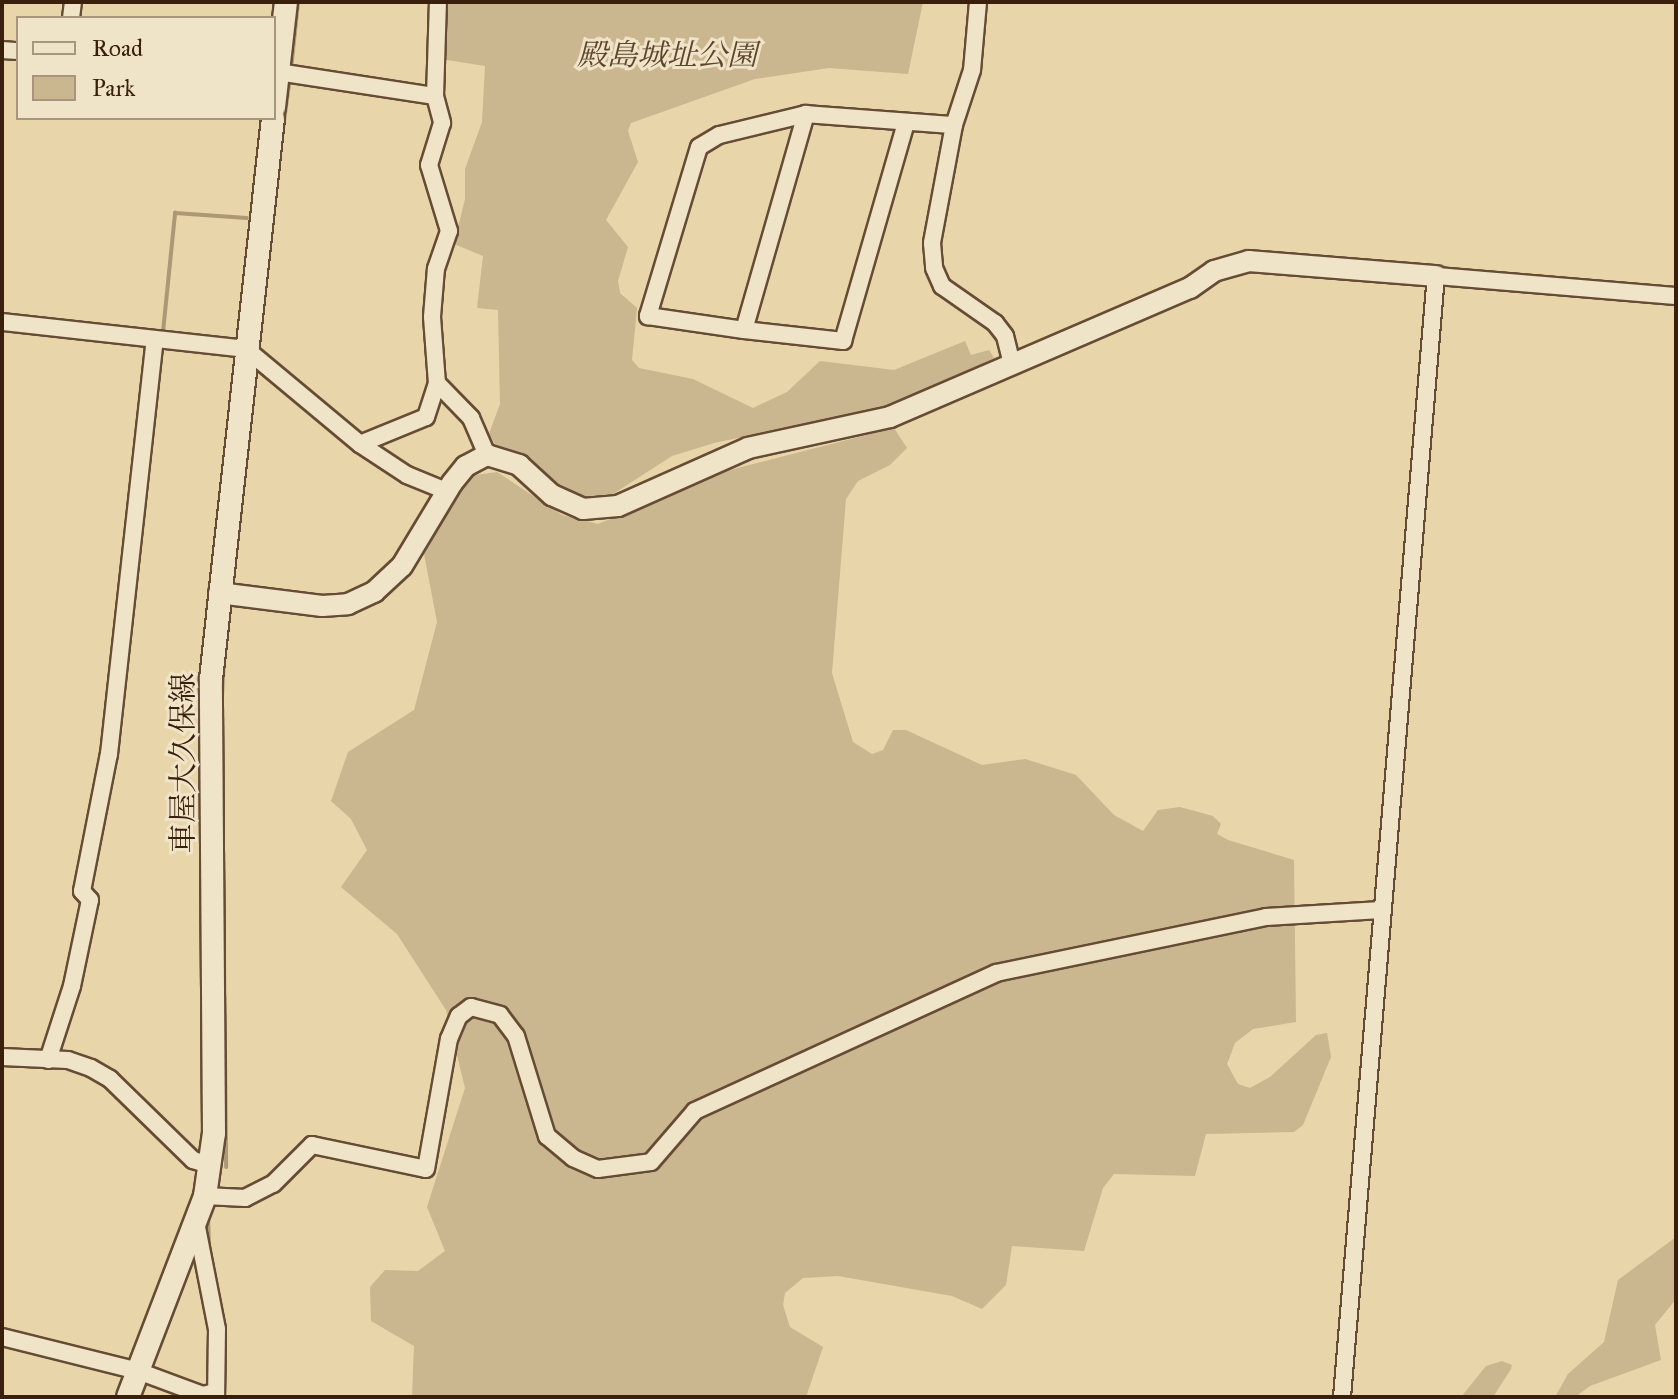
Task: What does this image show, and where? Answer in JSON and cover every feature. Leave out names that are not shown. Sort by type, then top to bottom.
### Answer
[{"type":"main road","points":[[276,102],[287,73],[286,2]]},
{"type":"main road","name":"車屋大久保線","points":[[128,1397],[200,1205],[209,1165],[216,1096],[209,748],[219,593],[273,120]]},
{"type":"street","points":[[360,444],[426,417],[437,383],[432,317],[436,268],[449,231],[429,165],[442,123],[435,96],[438,2]]},
{"type":"street","points":[[978,2],[972,70],[954,125],[932,243],[934,268],[942,286],[995,323],[1012,364]]},
{"type":"street","points":[[287,73],[435,96]]},
{"type":"street","points":[[906,123],[843,341],[648,316],[699,147],[719,135],[806,114],[954,125]]},
{"type":"street","points":[[744,330],[806,114]]},
{"type":"street","points":[[219,593],[348,604],[374,592],[402,566],[446,491],[466,466],[487,455],[519,465],[552,495],[583,509],[618,506],[748,448],[890,417],[1190,288],[1214,271],[1249,261],[1676,296]]},
{"type":"street","points":[[1342,1397],[1436,276]]},
{"type":"street","points":[[2,322],[246,349],[360,444],[407,475],[446,491]]},
{"type":"street","points":[[48,1060],[72,986],[109,754],[155,340]]},
{"type":"street","points":[[437,383],[471,418],[487,455]]},
{"type":"street","points":[[2,1337],[138,1371],[203,1395],[215,1395],[217,1329],[200,1205],[245,1198],[273,1184],[312,1145],[426,1169],[449,1039],[459,1016],[471,1007],[500,1015],[516,1036],[547,1136],[573,1158],[598,1169],[651,1162],[695,1111],[996,973],[1266,917],[1381,910]]},
{"type":"street","points":[[2,1057],[68,1060],[110,1079],[193,1160],[209,1165]]},
{"type":"green space","name":"殿島城址公園","points":[[923,2],[908,74],[829,68],[755,79],[631,123],[628,131],[638,162],[606,220],[628,247],[618,281],[620,293],[637,308],[632,360],[639,368],[693,379],[753,408],[787,392],[820,361],[894,370],[965,341],[971,355],[989,350],[994,358],[899,404],[714,443],[672,456],[613,494],[577,497],[559,492],[518,456],[496,446],[489,434],[500,404],[498,310],[477,308],[483,256],[454,244],[465,199],[465,169],[482,122],[485,66],[441,59],[446,4]]},
{"type":"green space","points":[[894,428],[907,448],[890,465],[858,481],[846,499],[832,673],[853,742],[872,754],[883,750],[893,730],[906,730],[982,765],[1025,759],[1076,775],[1114,815],[1143,831],[1158,810],[1180,807],[1213,816],[1221,824],[1217,834],[1228,840],[1294,860],[1296,1022],[1253,1029],[1235,1043],[1227,1064],[1238,1084],[1250,1088],[1270,1077],[1316,1035],[1327,1033],[1331,1057],[1303,1125],[1294,1132],[1206,1134],[1195,1176],[1114,1174],[1103,1188],[1084,1251],[1012,1246],[1006,1285],[982,1309],[952,1296],[838,1276],[803,1278],[785,1293],[783,1305],[790,1327],[823,1347],[806,1397],[412,1397],[414,1346],[371,1321],[370,1287],[385,1270],[418,1271],[445,1251],[427,1207],[465,1088],[446,1010],[397,934],[341,887],[367,850],[351,819],[331,801],[348,752],[414,710],[437,622],[424,554],[456,489],[475,475],[497,472],[562,515],[598,524],[726,471]]},
{"type":"green space","points":[[1676,1237],[1676,1299],[1655,1325],[1661,1360],[1590,1386],[1575,1397],[1555,1397],[1568,1374],[1604,1342],[1618,1280]]},
{"type":"green space","points":[[1502,1361],[1512,1365],[1511,1369],[1493,1397],[1461,1397],[1486,1366]]},
{"type":"waterway","points":[[291,69],[298,2]]},
{"type":"waterway","points":[[282,136],[290,77]]},
{"type":"waterway","points":[[163,332],[175,213],[247,218]]},
{"type":"waterway","points":[[222,697],[224,657]]},
{"type":"waterway","points":[[223,865],[226,1167]]},
{"type":"waterway","points":[[208,1217],[209,1248]]}]
